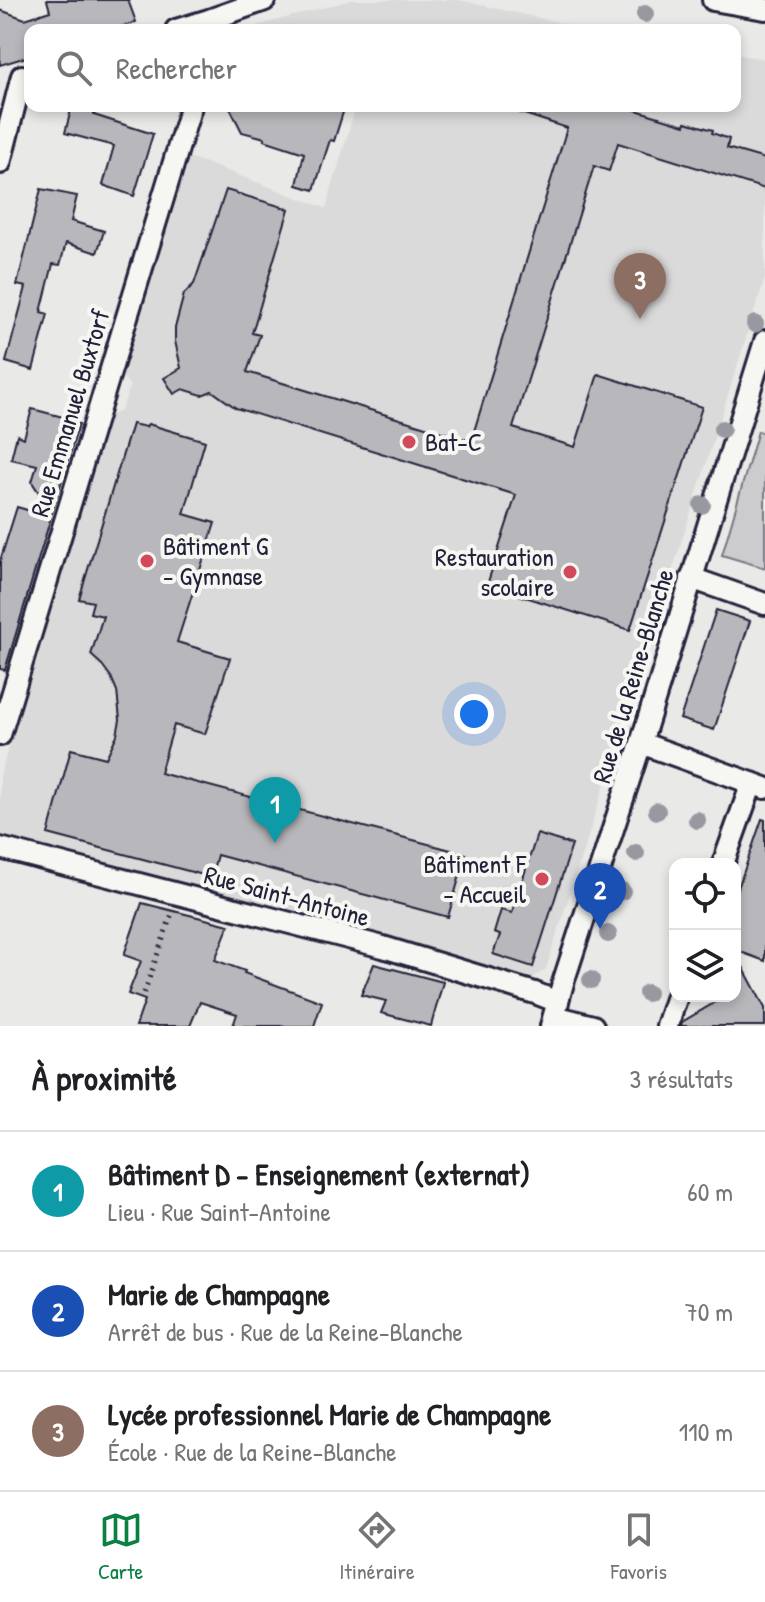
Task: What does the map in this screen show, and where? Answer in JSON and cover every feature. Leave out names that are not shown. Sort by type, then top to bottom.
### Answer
[{"type":"street","points":[[210,24],[265,0]]},
{"type":"street","points":[[713,0],[765,9]]},
{"type":"street","points":[[0,83],[24,76]]},
{"type":"street","points":[[0,163],[24,82]]},
{"type":"street","name":"Rue Emmanuel Buxtorf","points":[[0,735],[189,112]]},
{"type":"street","name":"Rue de la Reine-Blanche","points":[[554,1015],[765,341]]},
{"type":"street","points":[[691,578],[765,604]]},
{"type":"street","points":[[641,743],[758,786],[726,858]]},
{"type":"street","name":"Rue Saint-Antoine","points":[[0,848],[383,947],[535,993],[554,1015],[593,1026]]},
{"type":"street","points":[[667,1026],[675,1002]]},
{"type":"path","points":[[144,993],[174,909]]},
{"type":"shaded area","points":[[351,0],[459,0],[566,24],[264,24]]},
{"type":"shaded area","points":[[741,55],[765,59],[765,278],[546,969],[531,979],[0,838],[0,776],[107,416],[121,411],[130,386],[118,371],[184,155],[326,208],[354,112],[741,112]]},
{"type":"shaded area","points":[[758,431],[765,433],[765,568],[722,555]]},
{"type":"building","points":[[47,0],[128,0],[136,22],[24,24],[24,58],[0,65],[0,10],[25,19],[50,11]]},
{"type":"building","points":[[70,112],[95,112],[94,115],[153,134],[134,196],[103,185],[114,146],[65,133]]},
{"type":"building","points":[[232,112],[343,112],[334,141],[330,140],[314,190],[297,185],[304,153],[242,132]]},
{"type":"building","points":[[518,112],[643,112],[713,130],[712,133],[729,139],[727,148],[765,159],[765,189],[618,143],[609,171],[594,166],[513,428],[575,447],[598,374],[702,407],[630,630],[487,585],[516,495],[236,408],[212,391],[202,395],[183,389],[174,394],[164,378],[181,368],[175,328],[184,294],[194,284],[226,190],[289,209],[252,333],[260,335],[247,372],[471,441],[567,128]]},
{"type":"building","points":[[41,189],[77,196],[71,221],[104,231],[97,253],[66,243],[60,265],[53,264],[41,312],[48,314],[33,370],[6,362],[26,287],[17,285]]},
{"type":"building","points":[[32,409],[79,424],[52,513],[32,482],[37,465],[11,459],[17,435],[24,438]]},
{"type":"building","points":[[132,424],[146,427],[148,424],[205,441],[184,514],[215,523],[177,642],[230,658],[205,734],[174,725],[160,773],[466,854],[448,917],[217,855],[211,877],[48,834],[71,749],[106,758],[117,735],[120,720],[117,691],[111,677],[91,655],[103,616],[90,613],[93,602],[79,599]]},
{"type":"building","points":[[17,507],[51,517],[5,670],[0,669],[0,561]]},
{"type":"building","points":[[716,610],[750,621],[714,730],[680,719]]},
{"type":"building","points":[[762,819],[765,820],[765,961],[741,952],[741,880]]},
{"type":"building","name":"Bâtiment F - Accueil","points":[[537,834],[572,845],[533,967],[493,954],[500,935],[494,933],[501,910],[512,913]]},
{"type":"building","points":[[142,903],[229,925],[215,960],[322,1002],[314,1026],[233,1026],[237,1014],[200,1002],[190,1026],[136,1026],[145,1000],[128,994],[141,961],[124,955]]},
{"type":"building","points":[[741,963],[765,1008],[765,1026],[681,1026],[682,1022],[716,1002],[741,1002]]},
{"type":"building","points":[[374,964],[443,982],[431,1026],[381,1013],[386,1001],[361,995]]},
{"type":"place","name":"Lycée professionnel Marie de Champagne","points":[[640,319]]},
{"type":"place","name":"Bat-C","points":[[409,442]]},
{"type":"place","name":"Bâtiment G - Gymnase","points":[[147,561]]},
{"type":"place","name":"Restauration scolaire","points":[[570,572]]},
{"type":"place","name":"Bâtiment D - Enseignement (externat)","points":[[275,843]]},
{"type":"place","name":"Bâtiment F - Accueil","points":[[542,879]]},
{"type":"place","name":"Marie de Champagne","points":[[600,929]]}]
